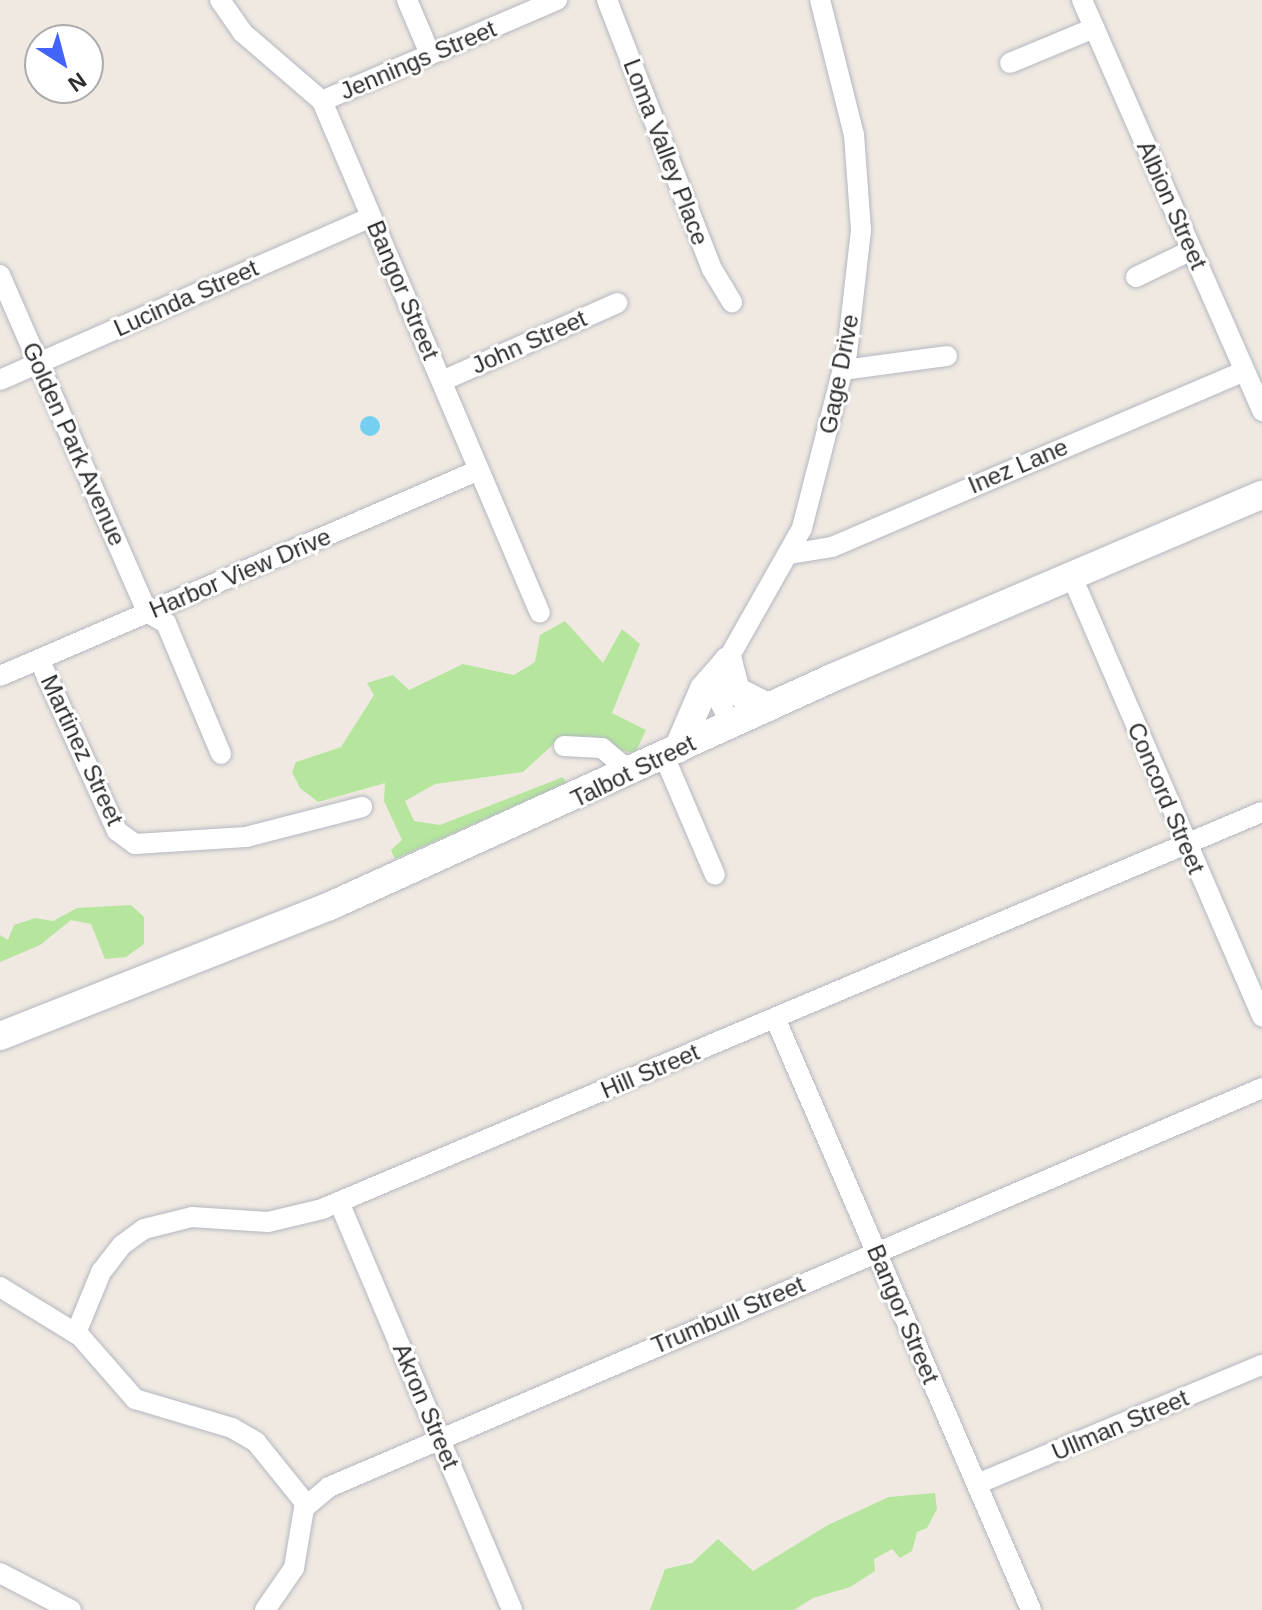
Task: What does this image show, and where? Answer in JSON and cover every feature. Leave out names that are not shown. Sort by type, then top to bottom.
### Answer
[{"type":"main road","name":"Talbot Street","points":[[0,1036],[330,906],[631,772],[768,707],[1262,495]]},
{"type":"main road","points":[[728,661],[736,691],[768,707]]},
{"type":"main road","points":[[671,752],[704,689],[728,661]]},
{"type":"street","name":"Bangor Street","points":[[220,0],[242,32],[322,101],[540,613]]},
{"type":"street","points":[[407,0],[430,54]]},
{"type":"street","name":"Jennings Street","points":[[322,101],[557,0]]},
{"type":"street","name":"Loma Valley Place","points":[[607,0],[712,269],[732,302]]},
{"type":"street","name":"Gage Drive","points":[[731,724],[716,686],[790,554],[820,471],[843,370],[861,230],[854,135],[820,0]]},
{"type":"street","name":"Albion Street","points":[[1082,0],[1262,411]]},
{"type":"street","points":[[1010,63],[1094,28]]},
{"type":"street","name":"Lucinda Street","points":[[0,380],[371,217]]},
{"type":"street","points":[[1136,277],[1192,250]]},
{"type":"street","name":"Golden Park Avenue","points":[[0,275],[148,613],[166,623],[221,754]]},
{"type":"street","name":"John Street","points":[[442,381],[617,303]]},
{"type":"street","points":[[843,370],[947,356]]},
{"type":"street","name":"Inez Lane","points":[[790,554],[832,547],[1244,371]]},
{"type":"street","name":"Harbor View Drive","points":[[0,676],[479,470]]},
{"type":"street","name":"Concord Street","points":[[1072,577],[1262,1017]]},
{"type":"street","name":"Martinez Street","points":[[39,659],[117,831],[135,844],[246,837],[362,807]]},
{"type":"street","points":[[564,746],[602,748],[631,772]]},
{"type":"street","points":[[671,752],[715,875]]},
{"type":"street","name":"Hill Street","points":[[76,1333],[101,1272],[122,1245],[144,1229],[179,1217],[287,1220],[339,1202],[1184,842],[1262,812]]},
{"type":"street","name":"Bangor Street","points":[[775,1018],[1031,1610]]},
{"type":"street","name":"Trumbull Street","points":[[306,1504],[352,1474],[1262,1088]]},
{"type":"street","name":"Akron Street","points":[[339,1202],[512,1610]]},
{"type":"street","points":[[0,1287],[76,1333],[118,1385],[143,1404],[232,1428],[256,1442],[306,1504],[294,1568],[265,1610]]},
{"type":"street","name":"Ullman Street","points":[[977,1484],[1262,1365]]},
{"type":"street","points":[[0,1573],[71,1610]]},
{"type":"green space","points":[[565,621],[603,663],[622,629],[640,644],[612,713],[646,730],[635,753],[619,750],[607,738],[558,740],[523,772],[435,784],[405,801],[414,821],[440,825],[563,777],[566,783],[395,859],[391,850],[402,840],[384,801],[385,783],[318,802],[300,788],[292,772],[296,762],[341,747],[374,695],[367,683],[393,675],[409,690],[463,664],[514,675],[535,662],[540,635]]},
{"type":"green space","points":[[131,905],[144,917],[144,944],[126,957],[105,959],[91,924],[71,920],[40,945],[0,962],[0,935],[8,940],[14,925],[35,918],[53,921],[77,908]]},
{"type":"green space","points":[[935,1493],[937,1509],[927,1528],[917,1532],[912,1551],[900,1558],[892,1549],[874,1559],[875,1571],[850,1587],[813,1598],[794,1610],[650,1610],[665,1569],[692,1563],[718,1539],[753,1571],[828,1525],[889,1497]]},
{"type":"water","points":[[370,416],[377,419],[380,426],[377,433],[370,436],[363,433],[360,426],[363,419]]}]
